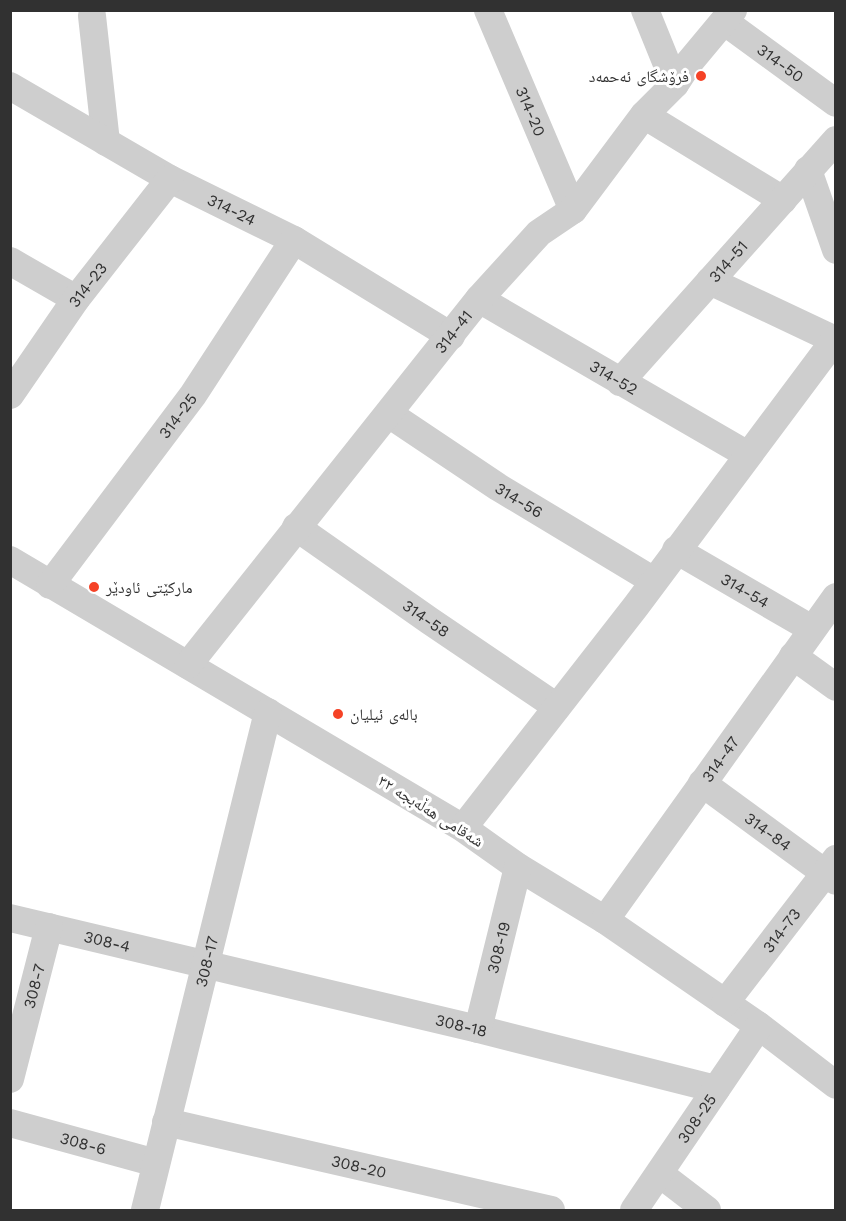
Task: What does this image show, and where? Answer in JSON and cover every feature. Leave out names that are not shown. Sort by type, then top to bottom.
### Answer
[{"type":"street","name":"314-20","points":[[488,10],[573,210]]},
{"type":"street","points":[[645,10],[675,84]]},
{"type":"street","points":[[92,16],[106,142]]},
{"type":"street","name":"314-41","points":[[188,665],[479,299],[539,233],[573,210],[644,115],[675,84],[688,64],[729,16]]},
{"type":"street","name":"314-50","points":[[729,16],[836,103]]},
{"type":"street","name":"314-24","points":[[10,86],[170,179],[294,240],[451,336]]},
{"type":"street","points":[[644,115],[783,200]]},
{"type":"street","name":"314-51","points":[[620,382],[836,140]]},
{"type":"street","points":[[808,170],[836,250]]},
{"type":"street","name":"314-23","points":[[10,395],[76,299],[170,179]]},
{"type":"street","name":"314-25","points":[[50,585],[193,395],[294,240]]},
{"type":"street","points":[[10,261],[76,299]]},
{"type":"street","points":[[463,828],[654,581],[835,339],[710,281]]},
{"type":"street","name":"314-52","points":[[479,299],[748,455]]},
{"type":"street","name":"314-56","points":[[389,414],[498,487],[654,581]]},
{"type":"street","name":"314-58","points":[[296,527],[557,706]]},
{"type":"street","name":"314-54","points":[[676,550],[812,629]]},
{"type":"street","name":"شەقامی هەڵەبجە ٣٢","points":[[10,560],[463,828],[518,867],[605,920],[759,1026],[836,1085]]},
{"type":"street","name":"314-47","points":[[605,920],[836,597]]},
{"type":"street","points":[[793,656],[836,687]]},
{"type":"street","name":"308-17","points":[[145,1210],[268,712]]},
{"type":"street","name":"314-84","points":[[702,783],[832,871]]},
{"type":"street","name":"308-19","points":[[478,1029],[518,867]]},
{"type":"street","name":"314-73","points":[[725,1003],[832,871]]},
{"type":"street","name":"308-4","points":[[10,918],[205,965]]},
{"type":"street","name":"308-7","points":[[10,1079],[49,927]]},
{"type":"street","name":"308-18","points":[[205,965],[478,1029],[716,1089]]},
{"type":"street","name":"308-25","points":[[634,1210],[759,1026]]},
{"type":"street","name":"308-20","points":[[166,1122],[485,1203],[551,1210]]},
{"type":"street","name":"308-6","points":[[10,1123],[156,1164]]},
{"type":"street","points":[[660,1174],[707,1210]]},
{"type":"place","name":"فرۆشگای ئەحمەد","points":[[701,76]]},
{"type":"place","name":"مارکێتی ئاودێر","points":[[94,587]]},
{"type":"place","name":"بالەی ئیلیان","points":[[338,714]]}]
